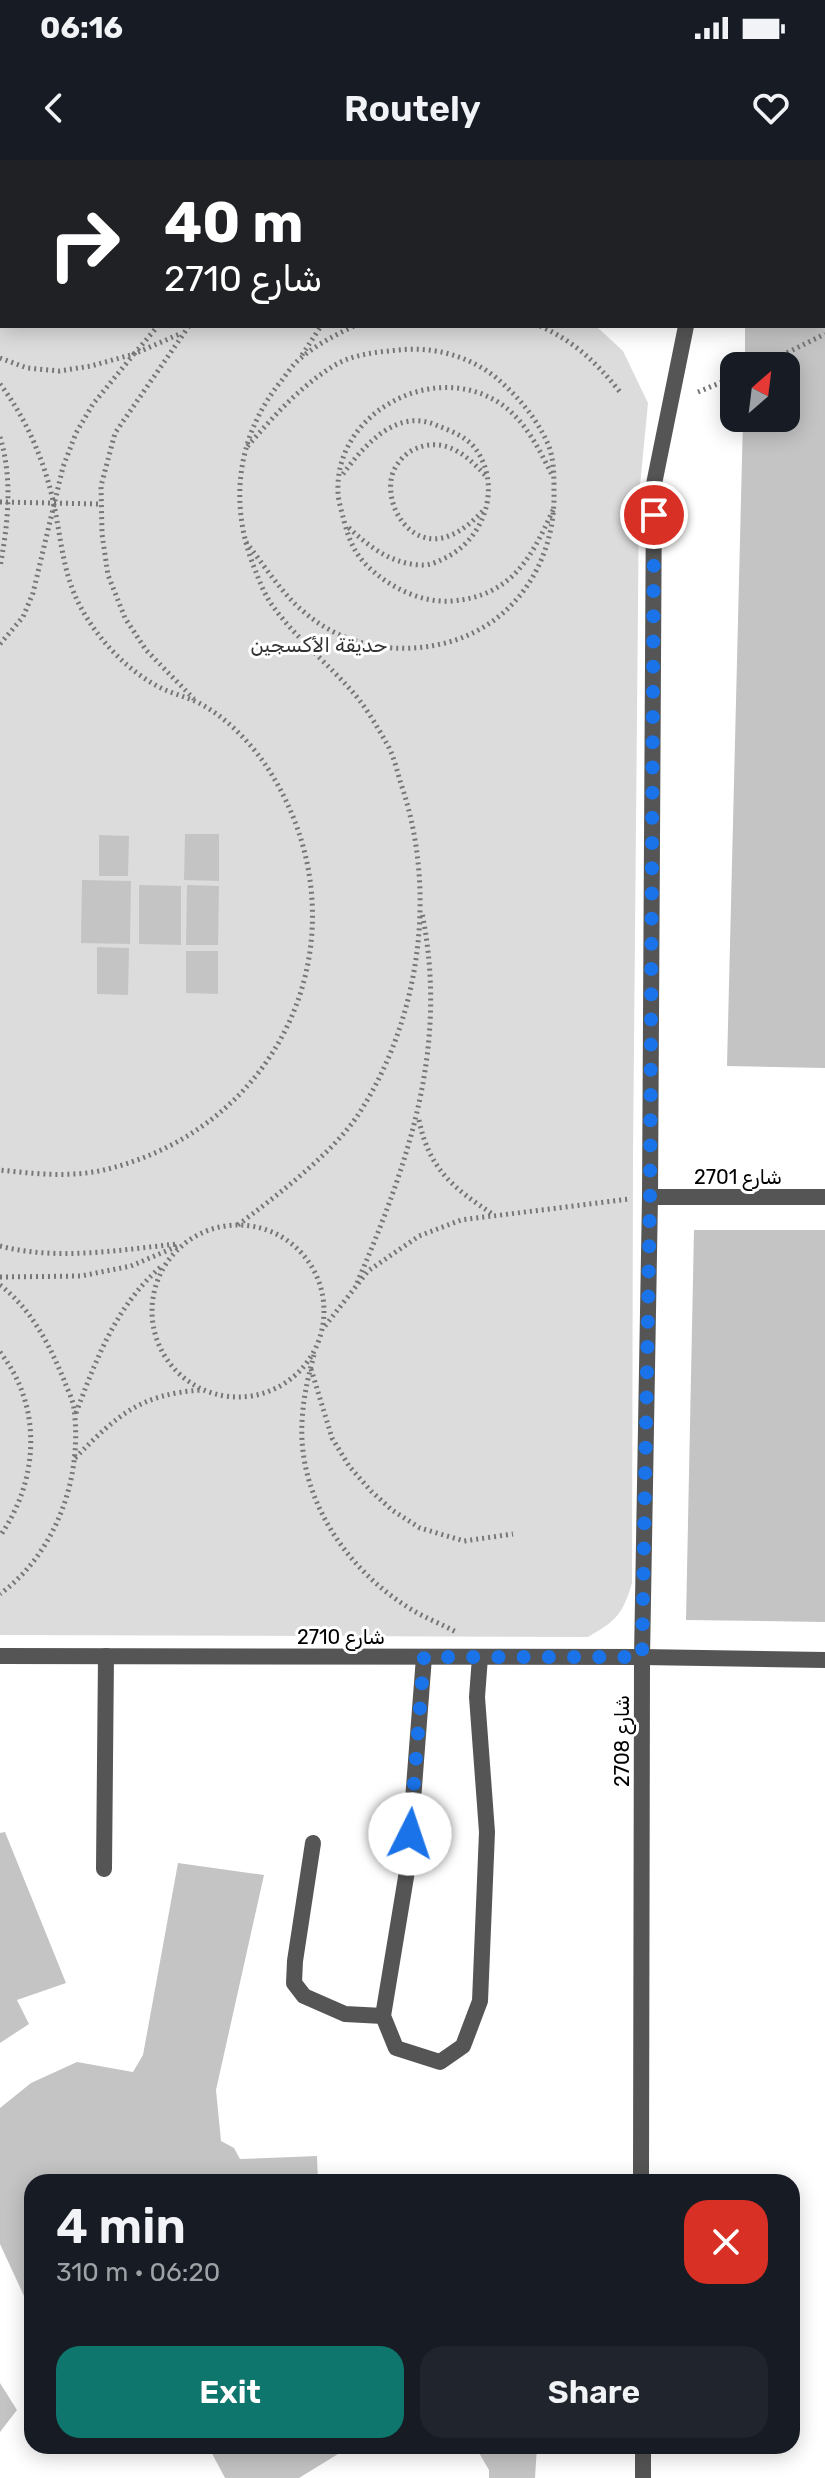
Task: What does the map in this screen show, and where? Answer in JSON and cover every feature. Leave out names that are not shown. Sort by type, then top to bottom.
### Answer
[{"type":"street","name":"شارع 2708","points":[[641,2174],[642,1657],[650,1197],[654,484],[686,328]]},
{"type":"street","name":"شارع 2701","points":[[650,1197],[825,1197]]},
{"type":"street","name":"شارع 2710","points":[[0,1656],[825,1660]]},
{"type":"street","points":[[104,1869],[106,1656]]},
{"type":"street","points":[[424,1657],[408,1865],[383,2016],[396,2048],[440,2062],[463,2046],[480,2001],[487,1832],[477,1697],[480,1657]]},
{"type":"street","points":[[313,1843],[294,1983],[304,1996],[345,2014],[383,2016]]},
{"type":"street","points":[[643,2454],[643,2478]]},
{"type":"path","points":[[0,644],[23,617],[33,593],[63,467],[76,433],[93,404],[156,328]]},
{"type":"path","points":[[0,1170],[49,1176],[106,1170],[160,1152],[209,1124],[251,1084],[283,1037],[304,984],[313,928],[310,871],[294,816],[266,766],[229,723],[198,702],[146,650],[125,618],[108,575],[102,534],[101,486],[115,433],[187,328]]},
{"type":"path","points":[[238,1225],[313,1164],[357,1116],[396,1040],[414,974],[419,937],[419,872],[409,808],[388,746],[353,692],[271,604],[245,542],[240,519],[238,485],[244,451],[255,418],[320,328]]},
{"type":"path","points":[[299,359],[350,328]]},
{"type":"path","points":[[543,328],[580,349],[602,369],[620,392]]},
{"type":"path","points":[[0,358],[27,368],[59,371],[134,354],[184,332]]},
{"type":"path","points":[[788,352],[825,334]]},
{"type":"path","points":[[244,451],[284,404],[338,363],[370,353],[415,348],[472,362],[514,393],[536,419],[549,446],[554,478],[550,539],[537,570],[523,592],[502,614],[481,628],[456,641],[425,648],[391,649],[363,643],[321,625],[302,611],[245,542]]},
{"type":"path","points":[[693,394],[720,383]]},
{"type":"path","points":[[0,384],[19,409],[44,471],[54,503],[62,555],[78,603],[102,639],[124,663],[161,688],[198,702]]},
{"type":"path","points":[[554,478],[521,423],[501,404],[481,394],[452,386],[418,389],[383,406],[353,439],[344,458],[338,489],[350,544],[362,561],[405,592],[430,600],[450,601],[479,596],[516,574],[530,557],[554,507]]},
{"type":"path","points":[[340,479],[368,442],[391,427],[412,420],[428,421],[458,434],[476,450],[486,476],[486,508],[477,532],[460,550],[425,566],[401,562],[378,552],[345,524]]},
{"type":"path","points":[[0,437],[8,488],[0,567]]},
{"type":"path","points":[[486,476],[460,451],[441,443],[424,444],[406,454],[395,468],[391,480],[392,501],[402,523],[415,534],[434,539],[450,536],[486,508]]},
{"type":"path","points":[[0,502],[102,504]]},
{"type":"path","points":[[357,1283],[396,1186],[418,1115],[427,1070],[432,992],[429,949],[420,903]]},
{"type":"path","points":[[418,1115],[425,1147],[446,1177],[494,1216]]},
{"type":"path","points":[[457,1633],[408,1608],[357,1566],[314,1500],[302,1451],[302,1422],[311,1368],[324,1327],[368,1271],[419,1236],[461,1220],[650,1197]]},
{"type":"path","points":[[0,1277],[81,1276],[131,1266],[182,1244],[203,1231],[227,1224],[254,1226],[280,1235],[301,1251],[317,1274],[325,1300],[324,1327]]},
{"type":"path","points":[[0,1246],[23,1252],[96,1253],[182,1244]]},
{"type":"path","points":[[75,1417],[106,1338],[143,1282],[182,1244]]},
{"type":"path","points":[[165,1263],[155,1285],[151,1310],[155,1334],[165,1357],[181,1376],[202,1390],[226,1397],[251,1397],[277,1389],[299,1373],[315,1352]]},
{"type":"path","points":[[0,1285],[29,1314],[46,1339],[74,1406],[75,1417],[73,1474],[63,1508],[48,1539],[29,1567],[0,1594]]},
{"type":"path","points":[[0,1352],[12,1367],[29,1408],[32,1452],[23,1496],[0,1536]]},
{"type":"path","points":[[311,1368],[332,1438],[356,1474],[392,1510],[420,1528],[464,1541],[513,1534]]},
{"type":"path","points":[[74,1459],[123,1413],[170,1392],[202,1390]]},
{"type":"green space","name":"حديقة الأكسجين","points":[[0,328],[598,328],[623,351],[648,403],[639,496],[632,1583],[625,1602],[617,1616],[588,1637],[0,1635]]},
{"type":"building","points":[[745,328],[825,328],[825,1068],[727,1066],[743,432],[800,432],[800,352],[745,352]]},
{"type":"building","points":[[185,834],[219,834],[219,881],[184,880]]},
{"type":"building","points":[[99,835],[129,836],[128,876],[99,876]]},
{"type":"building","points":[[82,880],[131,881],[130,944],[81,943]]},
{"type":"building","points":[[139,885],[181,886],[181,945],[139,944]]},
{"type":"building","points":[[187,885],[219,886],[218,945],[186,945]]},
{"type":"building","points":[[97,947],[129,948],[128,995],[97,994]]},
{"type":"building","points":[[186,951],[218,951],[218,994],[186,993]]},
{"type":"building","points":[[694,1230],[825,1230],[825,1622],[686,1620]]},
{"type":"building","points":[[5,1832],[66,1983],[17,2000],[29,2024],[0,2043],[0,1833]]},
{"type":"building","points":[[178,1863],[264,1875],[216,2090],[221,2141],[234,2148],[240,2159],[317,2156],[318,2174],[24,2174],[24,2296],[0,2244],[0,2108],[31,2083],[77,2062],[133,2072],[143,2055]]},
{"type":"building","points":[[0,2383],[17,2410],[0,2432]]},
{"type":"building","points":[[212,2454],[338,2454],[299,2478],[225,2478]]},
{"type":"building","points":[[480,2454],[536,2454],[535,2478],[489,2478],[489,2470]]},
{"type":"route","points":[[410,1834],[424,1657],[642,1657],[650,1197],[654,515]]}]
